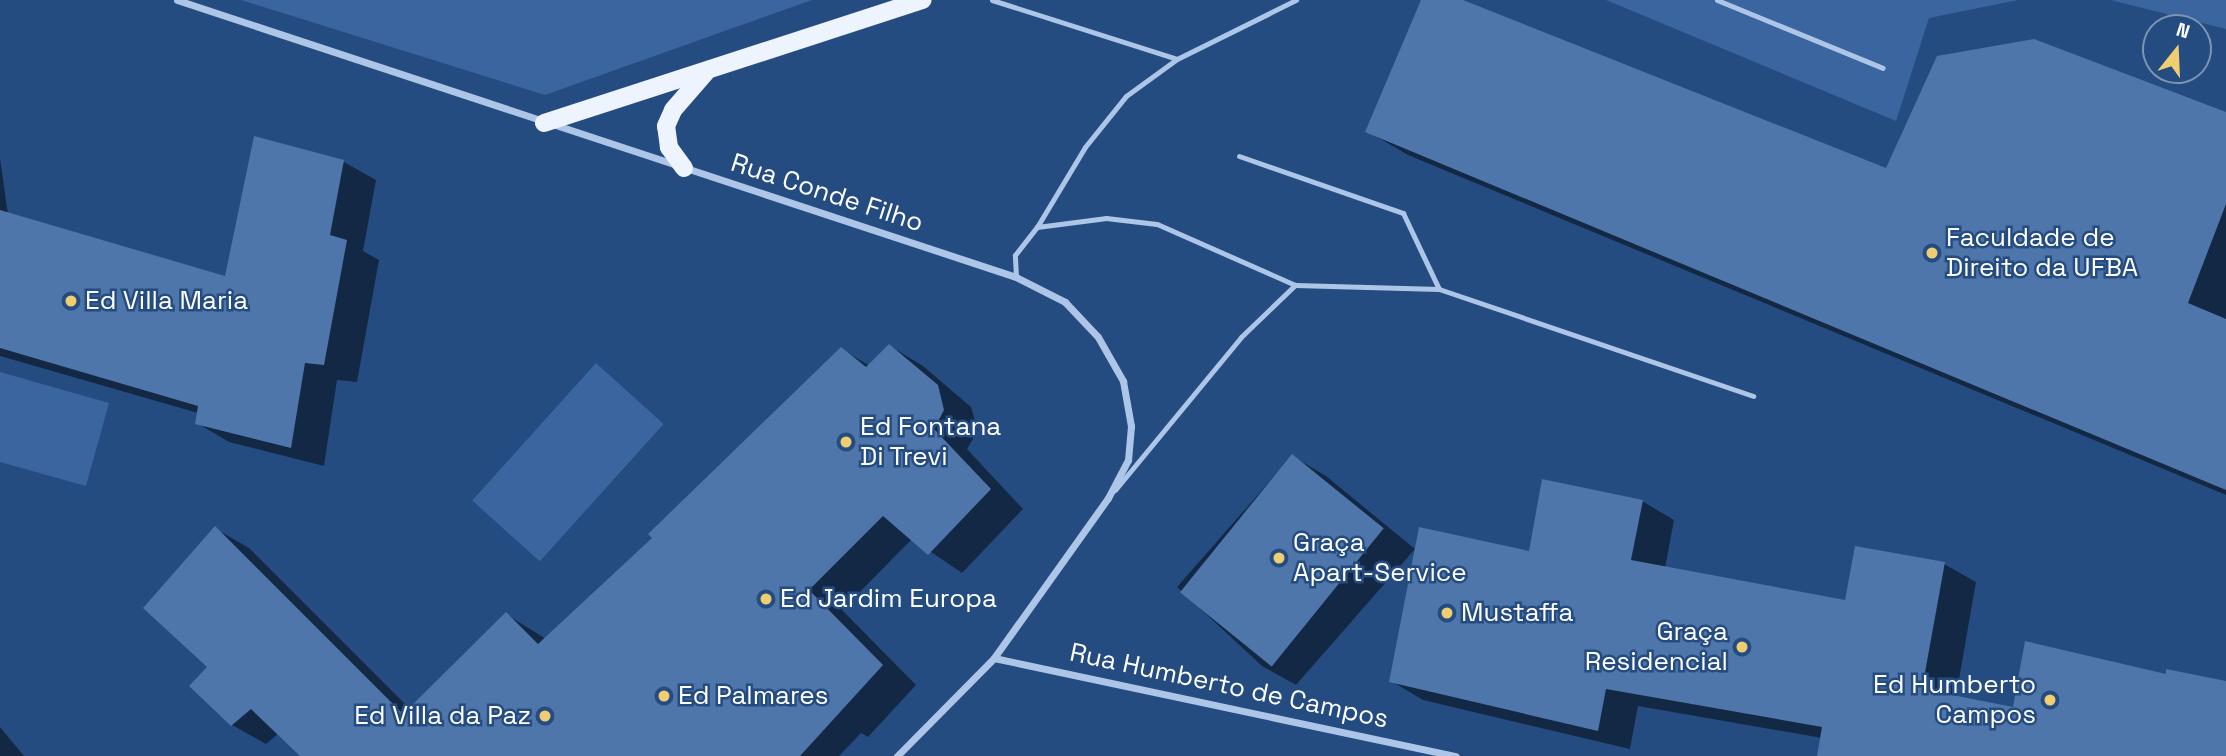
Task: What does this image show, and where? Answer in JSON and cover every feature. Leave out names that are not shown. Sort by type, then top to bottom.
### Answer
[{"type":"main road","points":[[544,123],[922,0]]},
{"type":"main road","points":[[684,168],[668,147],[666,126],[673,110],[708,70]]},
{"type":"street","name":"Rua Conde Filho","points":[[177,0],[1016,277],[1065,302],[1098,337],[1123,381],[1131,426],[1128,460],[1108,498],[994,658],[897,756]]},
{"type":"street","name":"Rua Humberto de Campos","points":[[994,658],[1455,756]]},
{"type":"lane","points":[[992,0],[1177,59]]},
{"type":"lane","points":[[1016,277],[1015,255],[1037,227],[1085,147],[1126,96],[1177,59],[1296,0]]},
{"type":"lane","points":[[1717,0],[1883,68]]},
{"type":"lane","points":[[1238,156],[1403,213],[1439,289]]},
{"type":"lane","points":[[1037,227],[1106,218],[1157,224],[1294,285],[1439,289],[1753,396]]},
{"type":"lane","points":[[1108,498],[1241,337],[1294,285]]},
{"type":"shaded area","points":[[241,0],[812,0],[545,95]]},
{"type":"shaded area","points":[[1606,0],[2018,0],[1929,18],[1896,121]]},
{"type":"shaded area","points":[[2111,0],[2226,0],[2226,29],[2212,25],[2212,14],[2167,14]]},
{"type":"shaded area","points":[[596,363],[664,424],[540,561],[472,500]]},
{"type":"shaded area","points":[[0,372],[109,403],[86,486],[0,462]]},
{"type":"building","name":"Faculdade de Direito da UFBA","points":[[1421,0],[1463,0],[1886,168],[1937,56],[2034,39],[2142,80],[2142,84],[2152,84],[2226,112],[2226,204],[2188,303],[2226,319],[2226,490],[1365,132]]},
{"type":"building","points":[[254,136],[344,160],[330,235],[347,240],[324,365],[305,363],[291,448],[195,424],[198,406],[0,348],[0,210],[225,276]]},
{"type":"building","points":[[889,344],[938,385],[944,410],[934,429],[991,489],[928,555],[883,516],[809,590],[883,665],[800,756],[300,756],[251,709],[231,726],[189,686],[207,667],[143,608],[215,526],[403,714],[506,612],[538,644],[652,538],[648,534],[841,347],[866,367]]},
{"type":"building","name":"Graça Apart-Service","points":[[1292,454],[1384,528],[1272,667],[1180,592]]},
{"type":"building","points":[[1542,479],[1643,500],[1631,560],[1845,600],[1855,546],[1945,562],[1922,689],[2013,707],[2025,641],[2166,674],[2166,669],[2226,681],[2226,756],[1817,756],[1822,727],[1606,689],[1598,731],[1389,682],[1419,527],[1529,551]]},
{"type":"place","name":"Faculdade de Direito da UFBA","points":[[1932,253]]},
{"type":"place","name":"Ed Villa Maria","points":[[71,301]]},
{"type":"place","name":"Ed Fontana Di Trevi","points":[[846,442]]},
{"type":"place","name":"Graça Apart-Service","points":[[1279,558]]},
{"type":"place","name":"Ed Jardim Europa","points":[[766,599]]},
{"type":"place","name":"Mustaffa","points":[[1447,613]]},
{"type":"place","name":"Graça Residencial","points":[[1742,647]]},
{"type":"place","name":"Ed Palmares","points":[[664,696]]},
{"type":"place","name":"Ed Humberto Campos","points":[[2050,700]]},
{"type":"place","name":"Ed Villa da Paz","points":[[545,716]]}]
